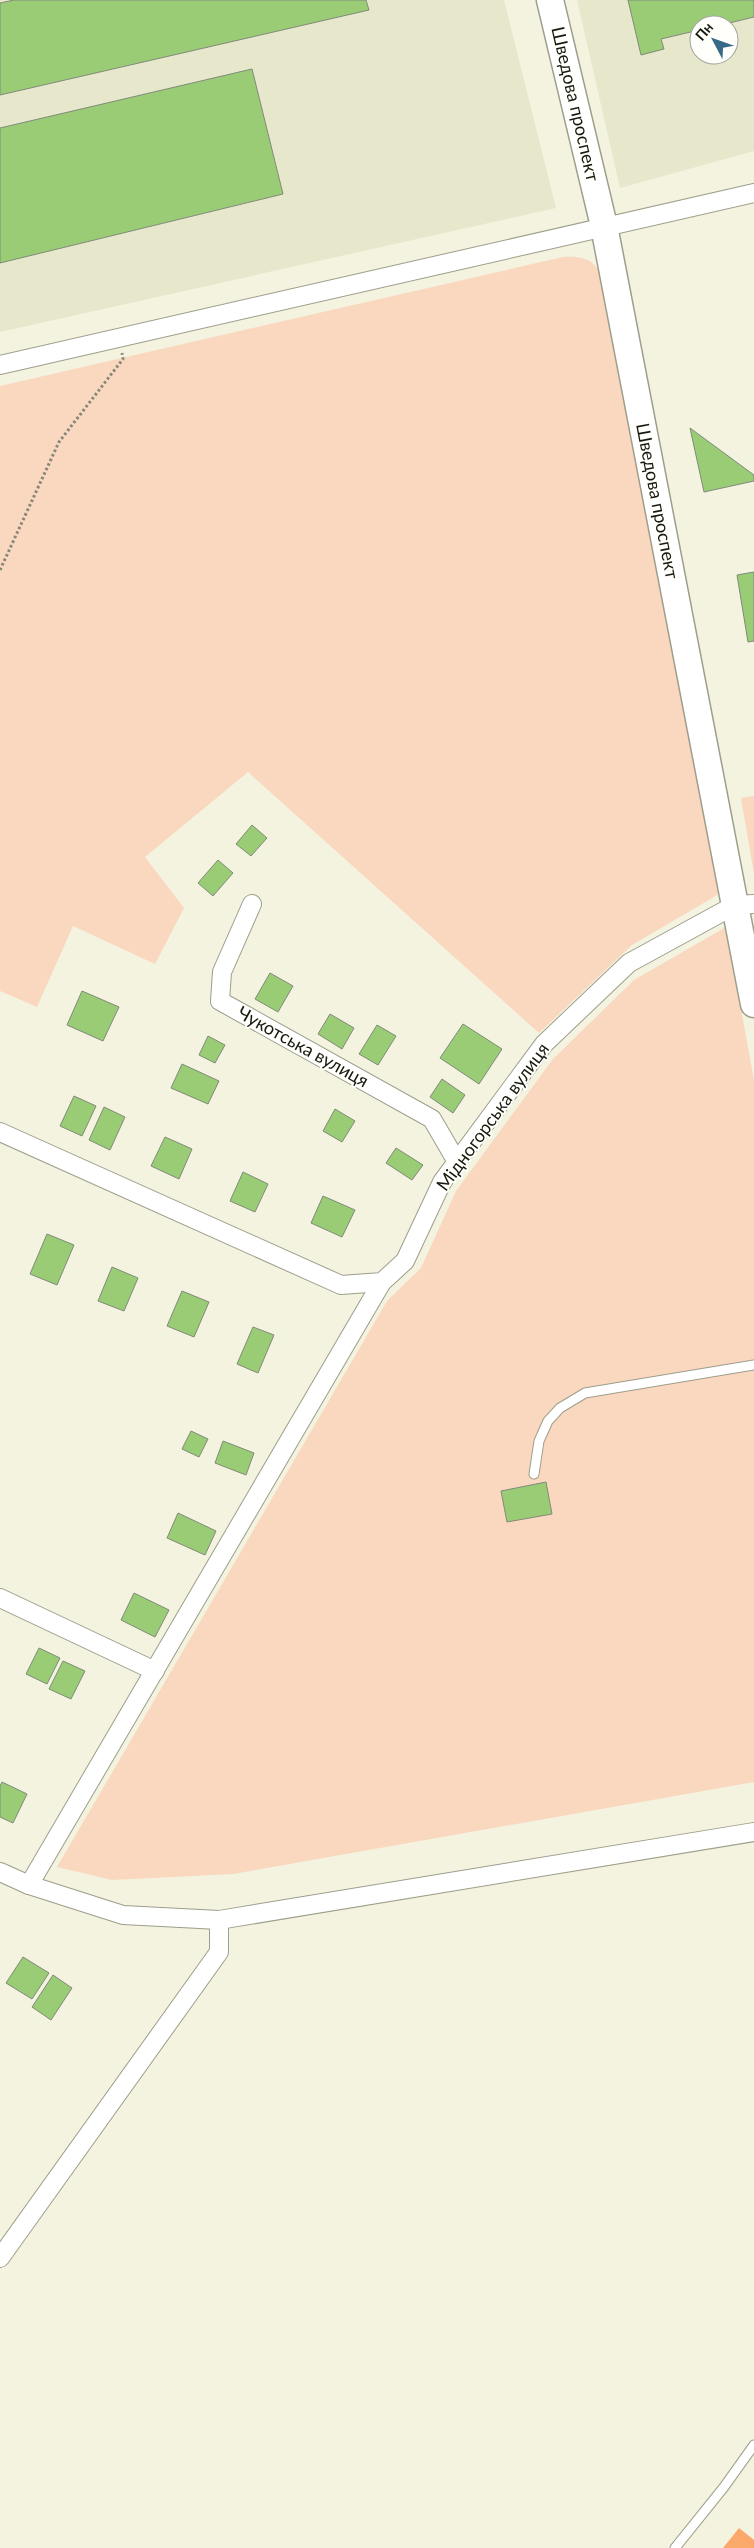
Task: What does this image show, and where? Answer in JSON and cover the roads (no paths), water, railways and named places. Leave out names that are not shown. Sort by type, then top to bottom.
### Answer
[{"type":"street","name":"Шведова проспект","points":[[550,0],[604,226],[744,904],[754,1004]]},
{"type":"street","points":[[0,366],[754,193]]},
{"type":"street","name":"Чукотська вулиця","points":[[252,904],[222,972],[220,1001],[432,1119],[457,1162]]},
{"type":"street","name":"Мідногорська вулиця","points":[[28,1885],[382,1282],[404,1261],[442,1182],[544,1044],[629,963],[744,904]]},
{"type":"street","points":[[0,1132],[340,1285],[382,1282]]},
{"type":"street","points":[[0,1598],[155,1671]]},
{"type":"street","points":[[0,1872],[28,1885],[123,1915],[219,1920],[754,1832]]},
{"type":"street","points":[[0,2258],[219,1952],[219,1920]]},
{"type":"lane","points":[[534,1474],[539,1441],[548,1421],[560,1408],[585,1393],[754,1365]]},
{"type":"lane","points":[[675,2548],[724,2487],[754,2445]]}]
